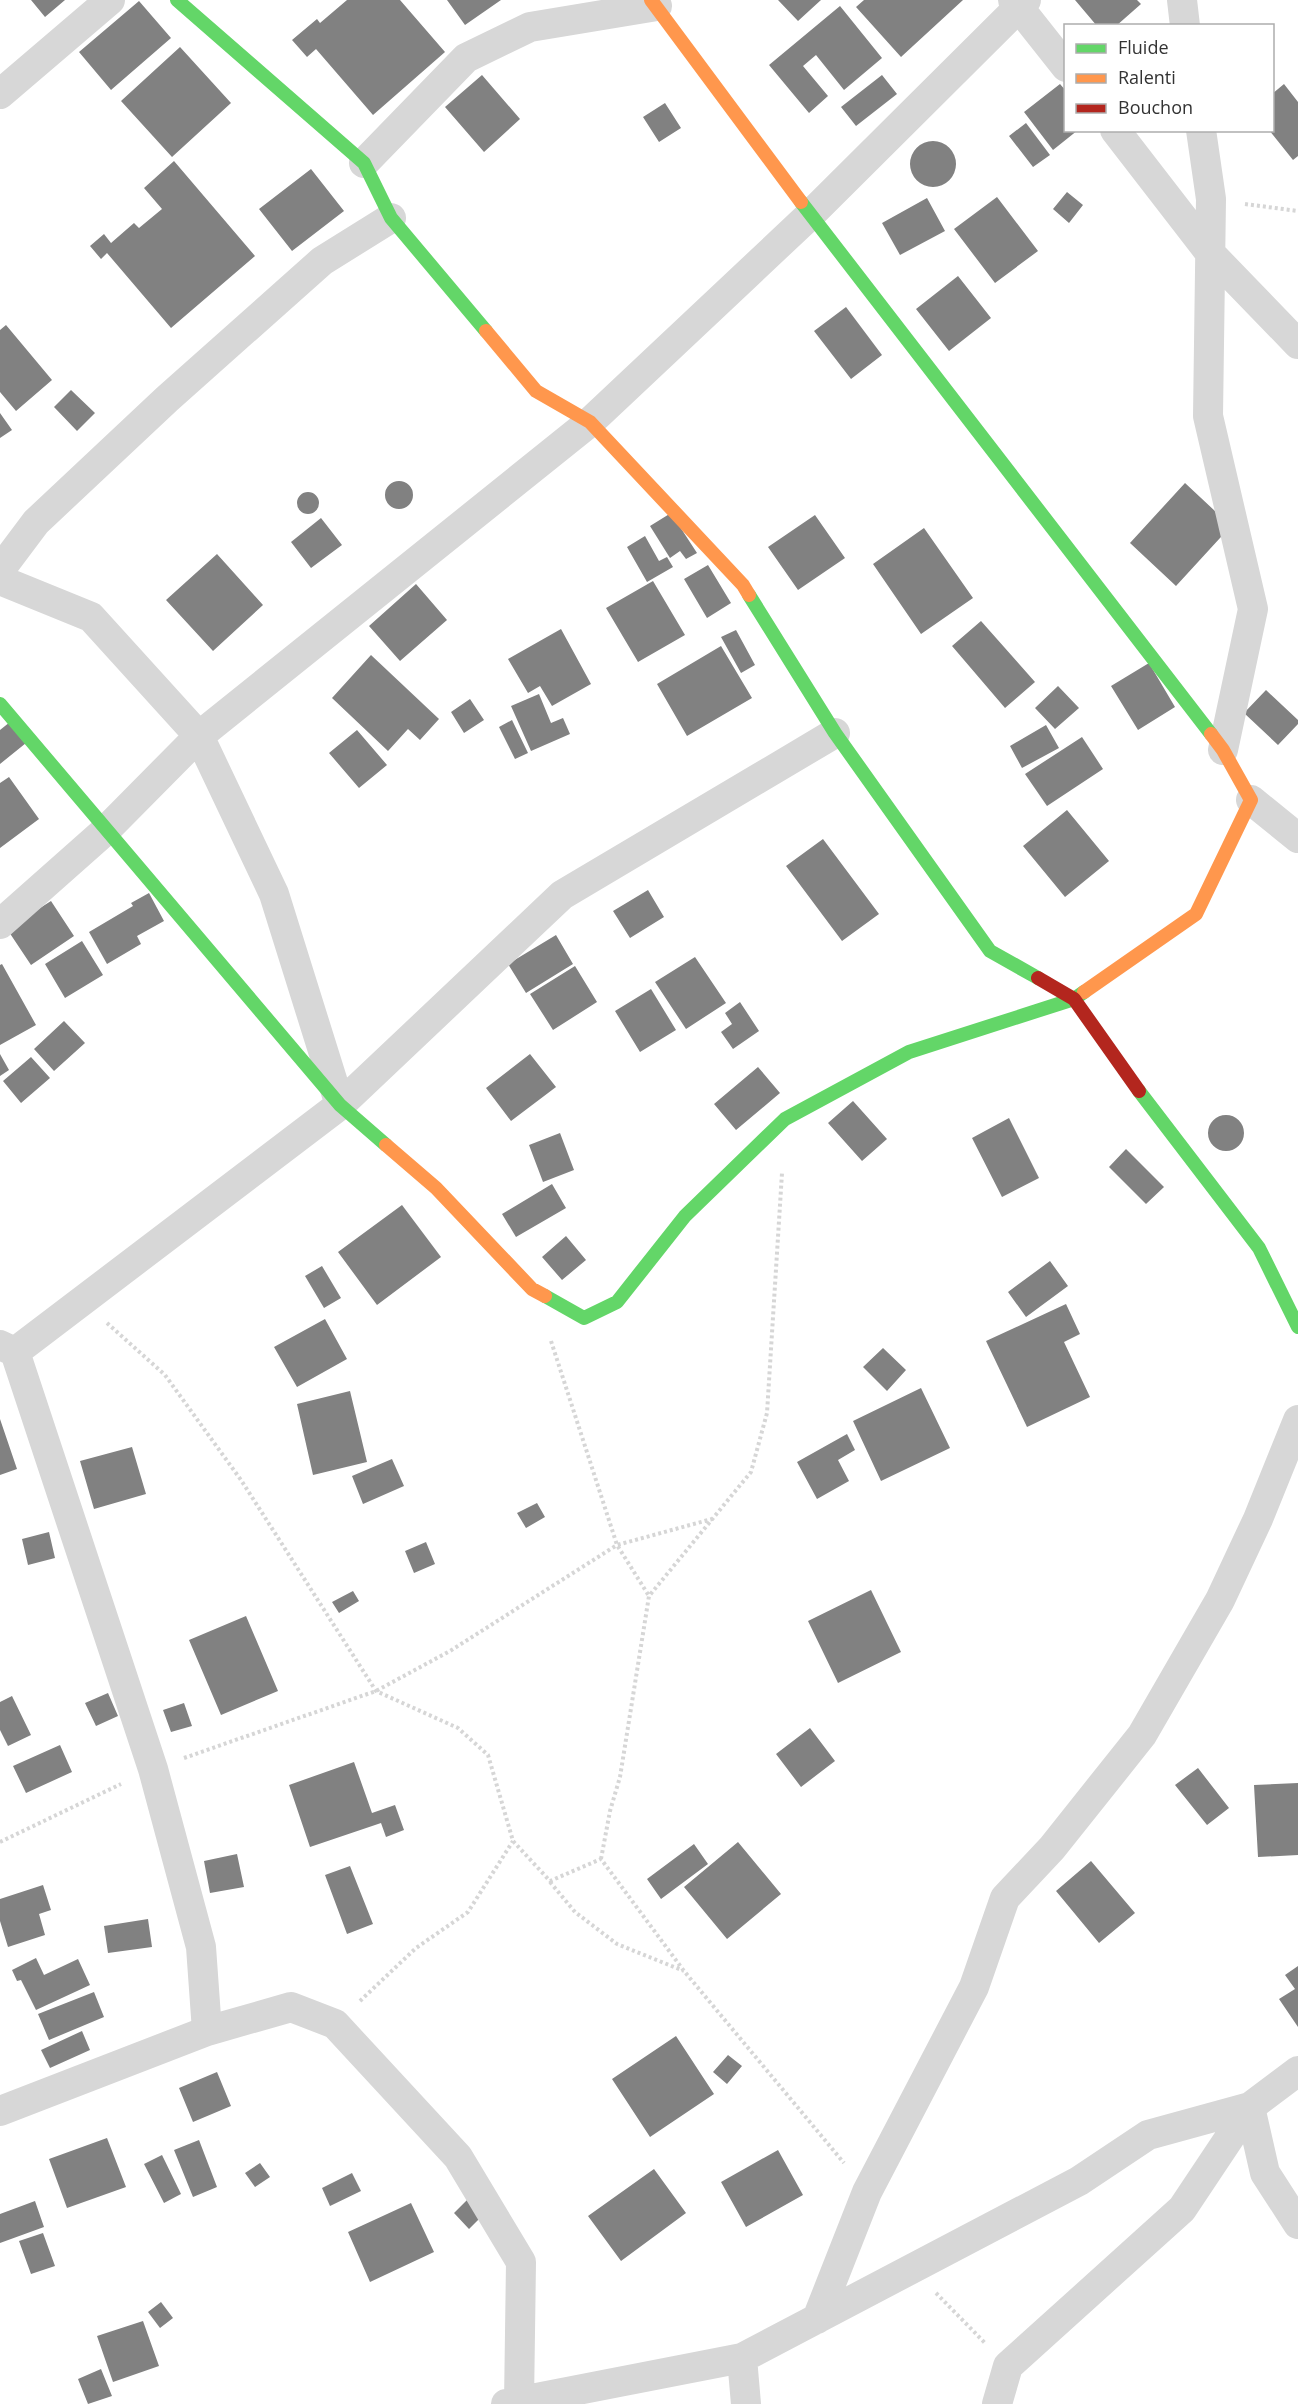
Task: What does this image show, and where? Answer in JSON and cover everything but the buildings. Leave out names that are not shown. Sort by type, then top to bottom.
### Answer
[{"type":"street","points":[[0,94],[110,0]]},
{"type":"street","points":[[177,0],[363,163],[391,218],[536,391],[590,422],[743,585],[835,733],[990,951],[1074,999],[1120,1066],[1259,1248],[1298,1327]]},
{"type":"street","points":[[1182,0],[1185,24]]},
{"type":"street","points":[[0,924],[105,831],[199,736],[590,422],[810,215],[1019,2],[1064,66]]},
{"type":"street","points":[[363,163],[466,58],[530,27],[654,3],[810,215],[1223,750],[1251,800],[1298,838]]},
{"type":"street","points":[[1117,132],[1210,253],[1298,344]]},
{"type":"street","points":[[1201,132],[1211,199],[1208,416],[1253,609],[1223,750]]},
{"type":"street","points":[[0,570],[36,522],[167,399],[322,261],[391,218]]},
{"type":"street","points":[[0,580],[91,617],[199,736],[274,894],[340,1105]]},
{"type":"street","points":[[0,704],[105,831],[340,1105],[436,1188],[532,1289],[584,1318],[617,1302],[685,1216],[785,1119],[909,1052],[1074,999],[1196,914],[1251,800]]},
{"type":"street","points":[[207,2031],[201,1947],[153,1769],[7,1348],[82,1301],[340,1105],[562,895],[835,733]]},
{"type":"street","points":[[817,2319],[867,2192],[974,1987],[1005,1898],[1052,1848],[1142,1735],[1220,1600],[1258,1519],[1298,1420]]},
{"type":"street","points":[[0,2111],[207,2031],[291,2007],[334,2024],[458,2157],[521,2262],[512,2403],[742,2358],[1079,2181],[1148,2135],[1250,2107]]},
{"type":"street","points":[[996,2404],[1008,2366],[1182,2209],[1250,2107],[1298,2071]]},
{"type":"street","points":[[1250,2107],[1265,2173],[1298,2224]]},
{"type":"street","points":[[742,2358],[746,2404]]},
{"type":"path","points":[[1211,199],[1298,212]]},
{"type":"path","points":[[785,1119],[767,1413],[751,1472],[649,1596],[620,1777],[610,1810],[601,1859],[684,1971],[867,2192]]},
{"type":"path","points":[[532,1289],[568,1390],[617,1545],[649,1596]]},
{"type":"path","points":[[82,1301],[165,1375],[241,1480],[376,1691],[458,1728],[488,1755],[513,1842],[550,1881],[575,1912],[617,1944],[684,1971]]},
{"type":"path","points":[[0,1842],[153,1769],[376,1691],[450,1651],[617,1545],[712,1519]]},
{"type":"path","points":[[334,2024],[416,1948],[468,1912],[513,1842]]},
{"type":"path","points":[[550,1881],[601,1859]]},
{"type":"path","points":[[912,2269],[1008,2366]]},
{"type":"traffic: fast","points":[[177,0],[364,163],[391,218],[486,331]]},
{"type":"traffic: fast","points":[[801,202],[1211,734]]},
{"type":"traffic: fast","points":[[749,595],[835,733],[990,951],[1038,978]]},
{"type":"traffic: fast","points":[[0,704],[340,1105],[386,1145]]},
{"type":"traffic: fast","points":[[545,1296],[584,1318],[617,1302],[685,1216],[785,1119],[909,1052],[1074,999],[1084,992]]},
{"type":"traffic: fast","points":[[1139,1091],[1259,1248],[1298,1327]]},
{"type":"traffic: slow","points":[[651,0],[801,202]]},
{"type":"traffic: slow","points":[[486,331],[536,391],[590,422],[743,585],[749,595]]},
{"type":"traffic: slow","points":[[1084,992],[1196,914],[1251,800],[1223,750],[1211,734]]},
{"type":"traffic: slow","points":[[386,1145],[436,1188],[532,1289],[545,1296]]},
{"type":"traffic: jam","points":[[1038,978],[1074,999],[1139,1091]]}]
